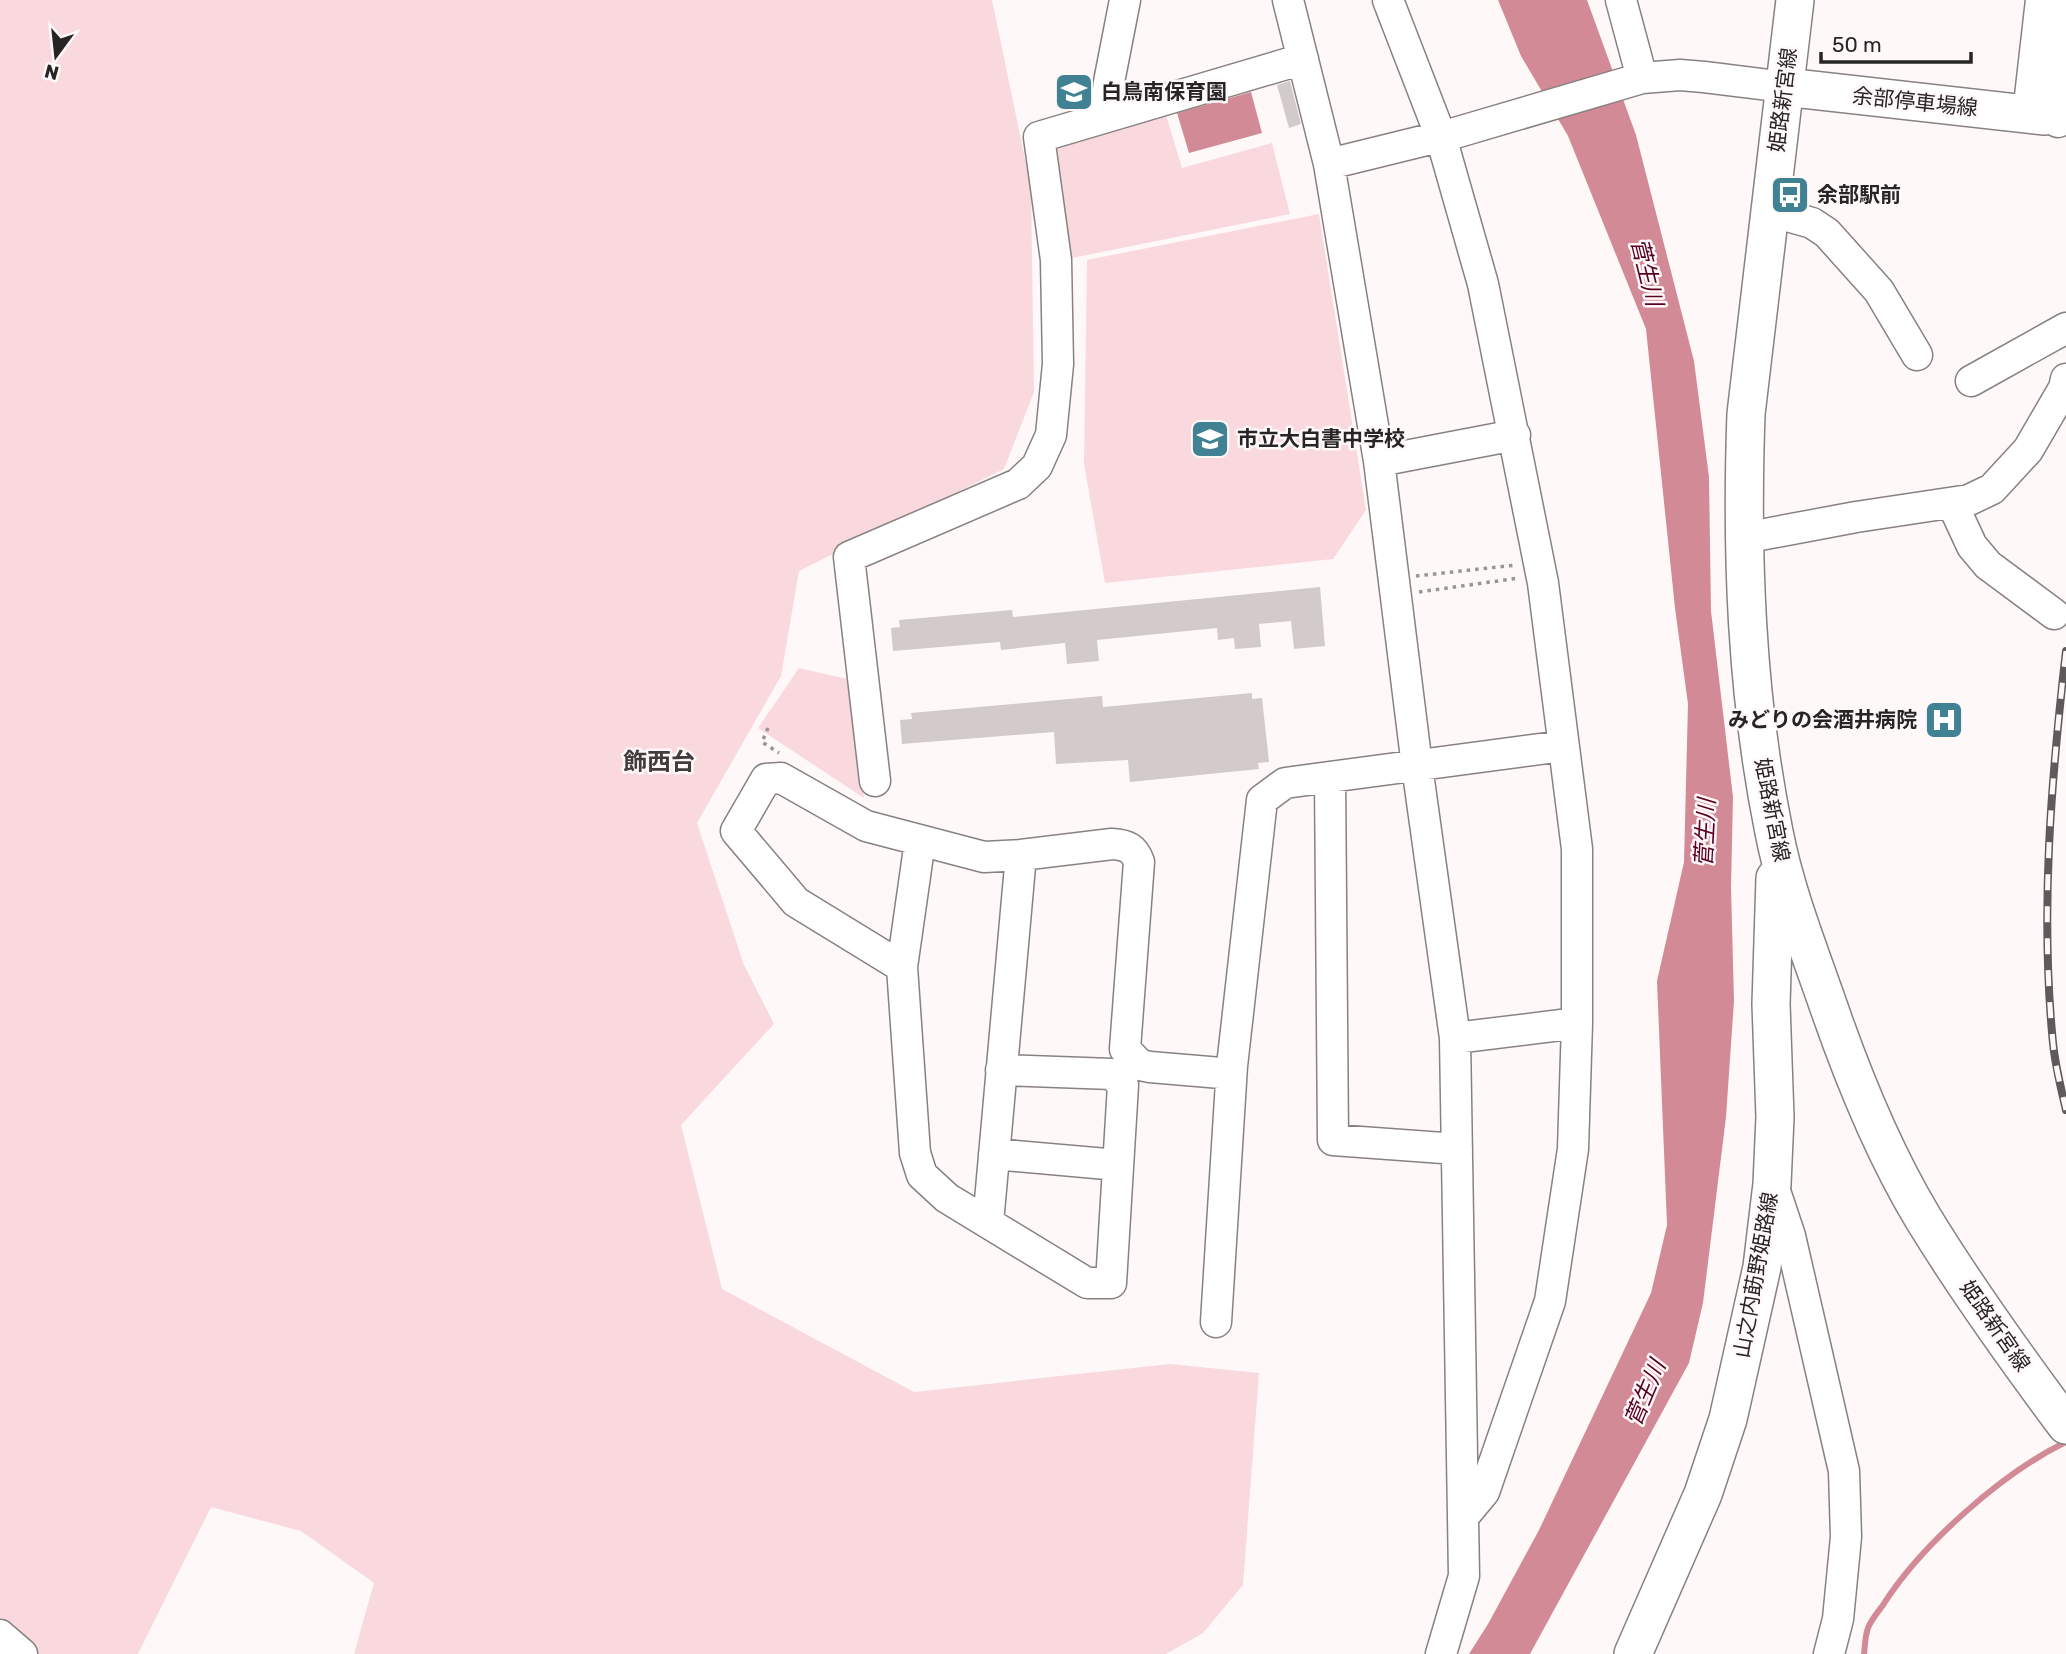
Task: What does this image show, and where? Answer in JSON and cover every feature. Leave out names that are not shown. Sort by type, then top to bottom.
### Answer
[{"type":"main road","name":"姫路新宮線","points":[[1794,0],[1746,414],[1744,538],[1747,625],[1759,746],[1774,835],[1800,927],[1847,1063],[1871,1118],[1922,1217],[1990,1321],[2064,1414]]},
{"type":"main road","name":"余部停車場線","points":[[1784,88],[2046,116]]},
{"type":"main road","name":"山之内莇野姫路線","points":[[1633,1654],[1703,1494],[1727,1419],[1762,1267],[1772,1184],[1775,1117],[1770,1004],[1774,835]]},
{"type":"main road","points":[[1772,965],[1798,965],[1819,981]]},
{"type":"street","points":[[1105,117],[1125,0]]},
{"type":"street","points":[[1288,0],[1329,164],[1379,461],[1417,766],[1455,1038],[1464,1576],[1441,1654]]},
{"type":"street","points":[[1388,0],[1448,135],[1483,284],[1540,569],[1577,849],[1577,1023],[1573,1149],[1550,1301],[1484,1492],[1464,1516]]},
{"type":"street","points":[[1621,0],[1637,80]]},
{"type":"street","points":[[2040,0],[2046,116]]},
{"type":"street","points":[[2046,116],[2056,104],[2064,54],[2062,13],[2066,1]]},
{"type":"street","points":[[876,781],[849,557],[1018,484],[1037,466],[1051,435],[1058,364],[1056,260],[1039,137],[1303,59]]},
{"type":"street","points":[[1329,164],[1448,135],[1637,80],[1680,75],[1784,88]]},
{"type":"street","points":[[1770,211],[1812,223],[1827,233],[1879,291],[1917,355]]},
{"type":"street","points":[[1971,382],[2066,328]]},
{"type":"street","points":[[1744,538],[1969,500],[1992,489],[2028,450],[2064,388],[2066,379]]},
{"type":"street","points":[[1379,461],[1515,435]]},
{"type":"street","points":[[1952,503],[1972,546],[1988,565],[2054,614]]},
{"type":"street","points":[[1216,1322],[1232,1066],[1262,800],[1285,783],[1563,746]]},
{"type":"street","points":[[1330,777],[1333,1140],[1457,1149]]},
{"type":"street","points":[[902,967],[796,902],[736,831],[766,779],[781,778],[866,826],[984,857],[1125,845],[1136,852],[1139,862],[1125,1049],[1140,1065],[1150,1068],[1221,1073],[1232,1066]]},
{"type":"street","points":[[919,841],[902,967],[915,1153],[922,1175],[947,1198],[1087,1283],[1111,1283],[1124,1085],[1112,1074],[1002,1070]]},
{"type":"street","points":[[988,1223],[1021,855]]},
{"type":"street","points":[[1455,1038],[1577,1023]]},
{"type":"street","points":[[994,1154],[1118,1165]]},
{"type":"street","points":[[1772,1184],[1790,1236],[1844,1471],[1846,1537],[1838,1619],[1829,1654]]},
{"type":"street","points":[[0,1636],[22,1654]]},
{"type":"path","points":[[1395,587],[1540,569]]},
{"type":"path","points":[[1395,587],[1540,569]]},
{"type":"shaded area","points":[[0,0],[992,0],[1031,188],[1034,392],[1004,469],[799,571],[781,676],[697,823],[744,965],[774,1024],[681,1125],[722,1289],[914,1392],[1170,1364],[1259,1373],[1243,1585],[1203,1633],[1166,1654],[354,1654],[374,1583],[301,1531],[211,1507],[138,1654],[24,1654],[0,1635]]},
{"type":"shaded area","points":[[1165,112],[1182,168],[1272,143],[1290,214],[1072,258],[1054,153],[1059,144]]},
{"type":"shaded area","points":[[1319,214],[1366,510],[1333,559],[1105,583],[1084,464],[1087,260]]},
{"type":"shaded area","points":[[799,668],[847,679],[864,798],[758,728]]},
{"type":"water","name":"菅生川","points":[[1498,0],[1587,0],[1636,135],[1694,361],[1709,477],[1711,611],[1733,797],[1731,887],[1734,1001],[1726,1117],[1703,1303],[1689,1363],[1530,1654],[1469,1654],[1539,1530],[1651,1293],[1667,1225],[1657,981],[1684,862],[1688,704],[1675,608],[1646,329],[1568,136],[1521,56]]},
{"type":"water","points":[[1251,92],[1262,133],[1189,153],[1177,113]]},
{"type":"building","points":[[1290,81],[1301,124],[1289,128],[1277,85]]},
{"type":"building","points":[[1320,587],[1325,646],[1294,649],[1291,621],[1259,624],[1261,647],[1235,649],[1234,638],[1218,640],[1217,628],[1097,640],[1099,661],[1067,664],[1065,643],[1001,650],[1000,642],[893,651],[891,628],[900,627],[899,620],[1012,610],[1013,617]]},
{"type":"building","points":[[1252,693],[1252,699],[1262,698],[1269,762],[1258,763],[1259,769],[1130,782],[1128,760],[1056,764],[1054,732],[902,744],[900,720],[912,719],[911,713],[1102,696],[1103,707]]},
{"type":"waterway","points":[[1864,1654],[1869,1625],[1899,1582],[1941,1535],[1990,1491],[2041,1455],[2066,1442]]},
{"type":"railway","points":[[2066,651],[2052,798],[2047,896],[2049,994],[2054,1051],[2066,1110]]},
{"type":"place","name":"白鳥南保育園","points":[[1074,92]]},
{"type":"place","name":"余部駅前","points":[[1790,195]]},
{"type":"place","name":"市立大白書中学校","points":[[1210,439]]},
{"type":"place","name":"みどりの会酒井病院","points":[[1944,720]]},
{"type":"district","name":"飾西台","points":[[659,762]]}]
